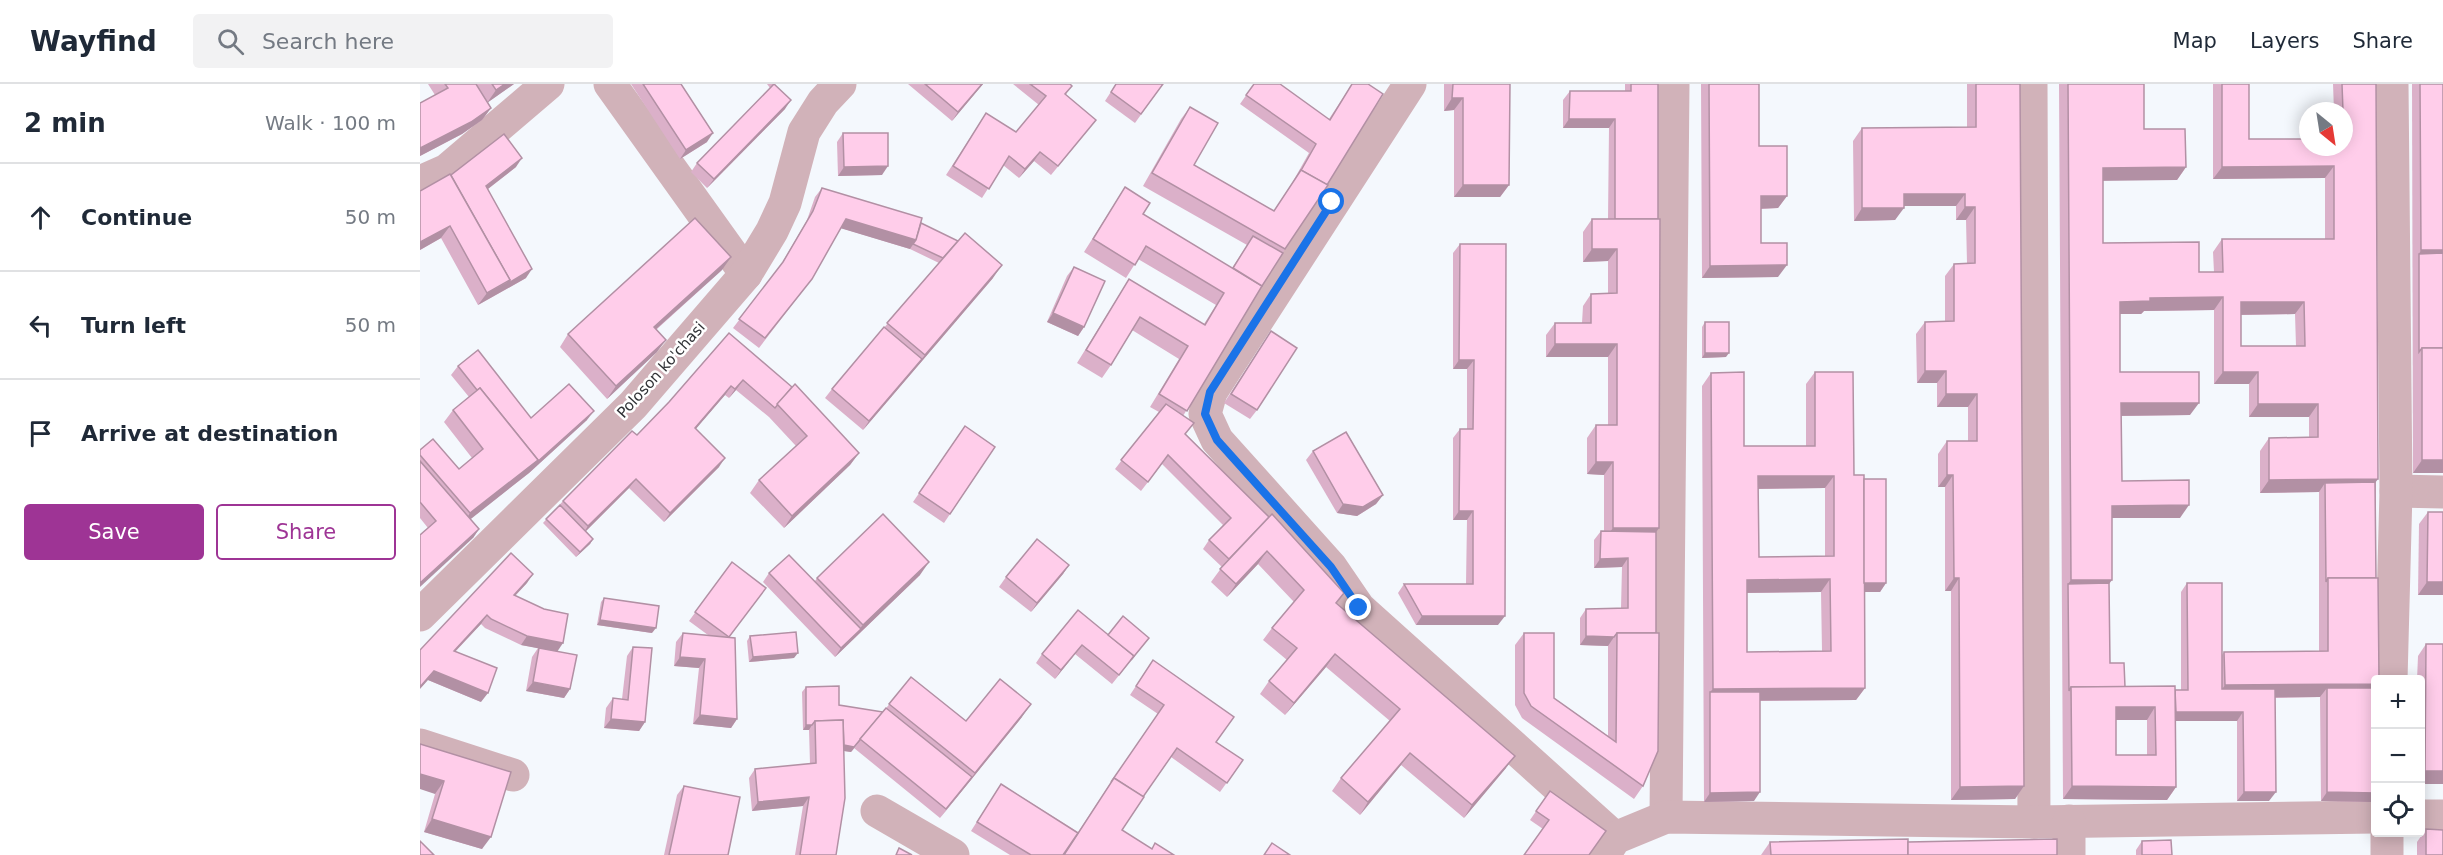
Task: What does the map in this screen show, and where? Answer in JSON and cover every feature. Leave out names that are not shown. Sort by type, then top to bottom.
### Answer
[{"type":"street","points":[[420,182],[447,170],[548,84]]},
{"type":"street","points":[[610,84],[746,274]]},
{"type":"street","name":"Poloson ko'chasi","points":[[420,615],[633,405],[746,274],[772,231],[785,203],[804,132],[823,102],[840,84]]},
{"type":"street","points":[[1410,84],[1210,392],[1205,414],[1217,440],[1331,567],[1359,608],[1609,846],[1666,817],[2034,822],[2371,816]]},
{"type":"street","points":[[1666,817],[1673,84]]},
{"type":"street","points":[[2031,84],[2034,822]]},
{"type":"street","points":[[2391,675],[2396,491],[2392,84]]},
{"type":"street","points":[[2396,491],[2443,492]]},
{"type":"street","points":[[420,745],[513,775]]},
{"type":"street","points":[[877,812],[953,855]]},
{"type":"street","points":[[2425,816],[2443,816]]},
{"type":"street","points":[[2069,821],[2069,855]]},
{"type":"street","points":[[2387,855],[2388,837]]},
{"type":"building","points":[[445,84],[476,84],[491,108],[471,122],[420,148],[420,103],[448,88]]},
{"type":"building","points":[[492,84],[505,84],[496,90]]},
{"type":"building","points":[[643,84],[681,84],[713,133],[686,150]]},
{"type":"building","points":[[774,84],[791,100],[714,179],[697,163]]},
{"type":"building","points":[[925,84],[982,84],[958,112]]},
{"type":"building","points":[[1030,84],[1070,84],[1072,86],[1065,94],[1096,120],[1058,166],[1040,152],[1025,169],[1009,156],[989,189],[953,166],[986,113],[1016,132],[1046,96]]},
{"type":"building","points":[[1116,84],[1163,84],[1141,114],[1111,92]]},
{"type":"building","points":[[1254,84],[1280,84],[1330,120],[1352,84],[1368,84],[1383,94],[1327,185],[1301,170],[1316,144],[1246,95]]},
{"type":"building","points":[[1453,84],[1510,84],[1509,185],[1463,185],[1463,98],[1452,98]]},
{"type":"building","points":[[1631,84],[1658,84],[1658,219],[1615,219],[1615,119],[1569,119],[1570,91],[1631,91]]},
{"type":"building","points":[[1709,84],[1759,84],[1759,146],[1787,146],[1787,196],[1761,196],[1761,243],[1787,243],[1787,265],[1710,266]]},
{"type":"building","points":[[1976,84],[2020,84],[2024,786],[1960,787],[1959,578],[1954,578],[1953,475],[1947,475],[1947,441],[1977,441],[1977,394],[1946,394],[1946,371],[1925,371],[1925,322],[1954,321],[1954,264],[1975,263],[1975,207],[1965,207],[1965,194],[1904,194],[1904,208],[1862,208],[1862,128],[1976,127]]},
{"type":"building","points":[[2068,84],[2144,84],[2144,129],[2185,129],[2186,167],[2103,168],[2103,243],[2199,242],[2199,272],[2223,272],[2222,239],[2334,239],[2334,166],[2222,167],[2222,84],[2249,84],[2249,139],[2299,139],[2299,156],[2353,156],[2353,102],[2343,102],[2342,84],[2376,84],[2378,479],[2269,480],[2269,438],[2318,437],[2318,404],[2258,404],[2258,372],[2223,372],[2223,297],[2150,298],[2150,301],[2120,302],[2120,372],[2199,372],[2199,403],[2121,403],[2122,481],[2189,480],[2189,505],[2112,506],[2112,580],[2071,580]],"holes":[[[2241,302],[2304,302],[2305,346],[2241,346]]]},
{"type":"building","points":[[2420,84],[2443,84],[2443,250],[2421,250]]},
{"type":"building","points":[[1190,107],[1218,123],[1194,165],[1274,211],[1301,170],[1328,185],[1285,249],[1152,173]]},
{"type":"building","points":[[843,133],[888,133],[888,166],[844,167]]},
{"type":"building","points":[[504,134],[522,158],[486,186],[532,269],[507,284],[510,280],[451,175]]},
{"type":"building","points":[[450,174],[510,280],[487,293],[450,226],[420,242],[420,191]]},
{"type":"building","points":[[1125,187],[1150,203],[1143,214],[1262,286],[1187,411],[1159,394],[1188,346],[1140,317],[1111,365],[1086,350],[1129,279],[1205,325],[1224,293],[1146,246],[1135,265],[1093,239]]},
{"type":"building","points":[[822,188],[922,218],[916,240],[846,219],[812,279],[765,338],[739,319],[783,262],[813,211]]},
{"type":"building","points":[[695,218],[731,257],[654,327],[666,340],[616,386],[568,334]]},
{"type":"building","points":[[1592,219],[1660,219],[1659,528],[1613,528],[1613,462],[1596,462],[1596,425],[1617,425],[1617,344],[1555,344],[1555,323],[1591,323],[1591,294],[1617,293],[1617,249],[1592,249]]},
{"type":"building","points":[[921,223],[958,241],[943,258],[913,244]]},
{"type":"building","points":[[965,233],[1002,265],[925,355],[887,323]]},
{"type":"building","points":[[1253,236],[1283,253],[1262,286],[1233,268]]},
{"type":"building","points":[[1460,244],[1506,244],[1505,616],[1422,616],[1404,584],[1473,584],[1473,511],[1459,511],[1460,429],[1473,429],[1474,360],[1459,360]]},
{"type":"building","points":[[2443,253],[2443,348],[2422,348],[2419,352],[2419,254]]},
{"type":"building","points":[[1074,267],[1105,281],[1084,327],[1053,313]]},
{"type":"building","points":[[1705,322],[1729,322],[1729,353],[1705,353]]},
{"type":"building","points":[[884,327],[922,359],[869,421],[832,389]]},
{"type":"building","points":[[1271,331],[1297,348],[1257,410],[1231,394]]},
{"type":"building","points":[[729,333],[792,387],[775,408],[743,380],[735,389],[731,386],[695,428],[725,458],[670,513],[636,479],[588,526],[563,501],[632,431],[637,435]]},
{"type":"building","points":[[2422,348],[2443,348],[2443,460],[2422,460]]},
{"type":"building","points":[[478,350],[531,418],[569,384],[594,411],[535,464],[538,460],[480,388],[477,390],[458,366]]},
{"type":"building","points":[[1744,372],[1744,446],[1815,446],[1815,372],[1853,372],[1854,475],[1864,475],[1865,688],[1713,689],[1711,373]],"holes":[[[1758,476],[1834,476],[1834,556],[1759,557]],[[1830,579],[1831,651],[1747,652],[1747,580]]]},
{"type":"building","points":[[795,384],[859,453],[792,516],[759,480],[807,436],[777,404]]},
{"type":"building","points":[[480,388],[538,460],[470,513],[420,455],[420,450],[433,439],[459,469],[483,449],[453,410]]},
{"type":"building","points":[[1166,404],[1194,423],[1185,434],[1269,517],[1229,559],[1209,540],[1231,518],[1168,455],[1148,482],[1121,460]]},
{"type":"building","points":[[965,426],[995,447],[950,514],[919,493]]},
{"type":"building","points":[[1346,432],[1383,495],[1363,507],[1343,504],[1313,451]]},
{"type":"building","points":[[420,461],[479,529],[420,583],[420,535],[436,521],[420,502]]},
{"type":"building","points":[[1864,479],[1886,479],[1886,583],[1864,583]]},
{"type":"building","points":[[2375,482],[2376,578],[2328,578],[2326,582],[2325,483]]},
{"type":"building","points":[[560,505],[593,539],[580,552],[546,519]]},
{"type":"building","points":[[2428,512],[2443,512],[2443,582],[2427,582]]},
{"type":"building","points":[[883,514],[929,562],[863,625],[817,578]]},
{"type":"building","points":[[1272,514],[1344,593],[1336,603],[1515,756],[1472,805],[1410,753],[1368,802],[1341,778],[1400,709],[1335,654],[1294,703],[1269,681],[1297,648],[1272,628],[1304,590],[1267,551],[1236,584],[1220,569]]},
{"type":"building","points":[[1601,531],[1656,532],[1656,633],[1617,633],[1614,637],[1586,636],[1586,609],[1628,608],[1628,558],[1600,559]]},
{"type":"building","points":[[1037,539],[1069,565],[1037,603],[1006,577]]},
{"type":"building","points":[[511,553],[533,574],[514,595],[544,609],[568,614],[563,643],[527,636],[487,615],[454,651],[497,668],[488,693],[434,671],[420,687],[420,650]]},
{"type":"building","points":[[789,555],[861,629],[841,648],[769,573]]},
{"type":"building","points":[[732,562],[766,588],[729,637],[695,612]]},
{"type":"building","points":[[2328,578],[2378,578],[2379,675],[2371,675],[2371,684],[2225,685],[2224,652],[2328,651]]},
{"type":"building","points":[[2109,583],[2110,663],[2124,663],[2125,687],[2071,687],[2069,691],[2068,584]]},
{"type":"building","points":[[2187,583],[2222,583],[2222,689],[2275,689],[2276,792],[2244,792],[2243,712],[2176,712],[2175,690],[2188,690]]},
{"type":"building","points":[[604,598],[659,606],[656,628],[600,620]]},
{"type":"building","points":[[1078,610],[1134,656],[1119,675],[1082,645],[1061,670],[1042,654]]},
{"type":"building","points":[[1123,616],[1149,638],[1131,660],[1134,656],[1108,635]]},
{"type":"building","points":[[796,632],[798,653],[753,657],[750,636]]},
{"type":"building","points":[[683,633],[735,638],[737,719],[700,715],[705,659],[680,657]]},
{"type":"building","points":[[1524,633],[1554,633],[1554,698],[1616,742],[1617,633],[1659,633],[1658,751],[1643,786],[1531,706],[1524,693]]},
{"type":"building","points":[[2426,644],[2443,644],[2443,771],[2425,771]]},
{"type":"building","points":[[633,647],[652,648],[645,722],[611,719],[613,698],[628,700]]},
{"type":"building","points":[[539,648],[577,655],[570,689],[533,682]]},
{"type":"building","points":[[1153,660],[1234,717],[1216,742],[1243,760],[1227,783],[1177,748],[1143,797],[1114,778],[1111,782],[1164,705],[1136,686]]},
{"type":"building","points":[[911,677],[966,721],[1000,679],[1031,704],[975,773],[889,704]]},
{"type":"building","points":[[839,686],[839,705],[883,712],[854,747],[844,745],[843,720],[815,721],[812,725],[806,725],[806,687]]},
{"type":"building","points":[[2175,686],[2176,787],[2072,786],[2071,687]],"holes":[[[2116,707],[2155,707],[2156,755],[2116,755]]]},
{"type":"building","points":[[2327,688],[2371,688],[2371,793],[2327,792]]},
{"type":"building","points":[[1710,692],[1760,692],[1760,792],[1710,793]]},
{"type":"building","points":[[886,708],[972,777],[946,809],[860,739]]},
{"type":"building","points":[[843,720],[845,798],[836,855],[800,855],[809,797],[758,802],[755,769],[816,763],[815,721]]},
{"type":"building","points":[[420,744],[511,772],[491,837],[432,819],[444,781],[420,774]]},
{"type":"building","points":[[1114,778],[1144,797],[1122,830],[1152,849],[1155,843],[1174,855],[1064,855]]},
{"type":"building","points":[[1001,784],[1078,833],[1063,855],[1031,855],[977,822]]},
{"type":"building","points":[[684,786],[740,797],[728,855],[669,855]]},
{"type":"building","points":[[1550,791],[1606,831],[1589,855],[1524,855],[1549,820],[1536,811]]},
{"type":"building","points":[[2426,829],[2443,830],[2443,855],[2426,855]]},
{"type":"building","points":[[1908,839],[1908,855],[1771,855],[1770,842]]},
{"type":"building","points":[[2057,839],[2057,855],[1908,855],[1908,842]]},
{"type":"building","points":[[2171,840],[2172,855],[2142,855],[2142,841]]},
{"type":"building","points":[[420,841],[434,855],[420,855]]},
{"type":"building","points":[[1272,843],[1290,855],[1264,855]]},
{"type":"building","points":[[899,848],[912,855],[896,855]]},
{"type":"route","points":[[1332,202],[1210,392],[1205,414],[1217,440],[1331,567],[1359,608]]}]
